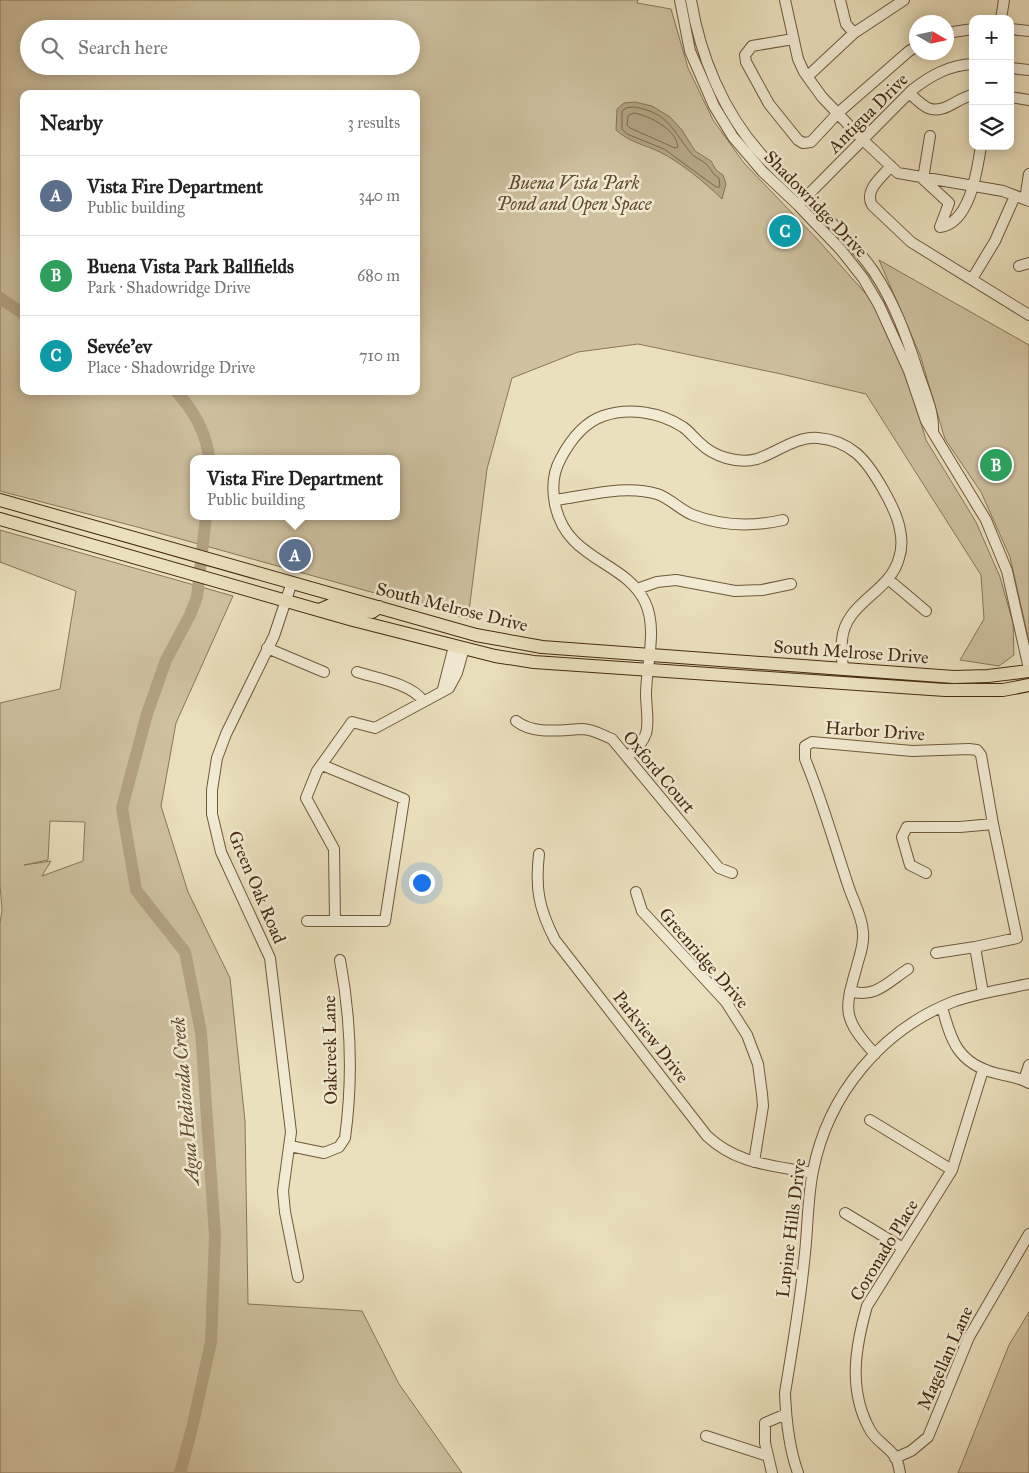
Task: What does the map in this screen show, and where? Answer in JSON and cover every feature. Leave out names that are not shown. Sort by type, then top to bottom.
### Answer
[{"type":"main road","name":"South Melrose Drive","points":[[0,500],[508,642],[542,647],[954,677],[988,676],[1029,670]]},
{"type":"main road","name":"South Melrose Drive","points":[[0,519],[319,610],[459,647],[534,662],[945,690],[1003,690],[1029,685]]},
{"type":"main road","points":[[319,610],[331,605],[367,612],[379,607]]},
{"type":"street","name":"Shadowridge Drive","points":[[680,0],[690,52],[714,106],[733,137],[751,160],[841,250],[868,285],[891,329],[909,371],[926,421],[986,520],[1007,571],[1029,670]]},
{"type":"street","name":"Shadowridge Drive","points":[[692,0],[702,48],[724,100],[760,152],[850,242],[873,272],[890,299],[910,346],[934,417],[933,431]]},
{"type":"street","points":[[785,0],[798,59],[808,76],[822,97],[898,173],[1002,191],[1023,199]]},
{"type":"street","points":[[840,0],[846,24],[854,33]]},
{"type":"street","points":[[808,76],[854,33],[904,0]]},
{"type":"street","points":[[1001,15],[1004,0]]},
{"type":"street","points":[[954,32],[969,29]]},
{"type":"street","points":[[1014,29],[1029,31]]},
{"type":"street","points":[[794,39],[752,46],[745,55],[746,62],[769,104],[798,140],[803,143],[811,142],[838,113],[909,53]]},
{"type":"street","name":"Antigua Drive","points":[[798,205],[909,93],[930,76],[944,70],[969,65]]},
{"type":"street","points":[[1014,68],[1029,70]]},
{"type":"street","points":[[909,93],[928,108],[935,109],[942,109],[969,96]]},
{"type":"street","points":[[1014,98],[1029,100]]},
{"type":"street","points":[[923,178],[930,136]]},
{"type":"street","points":[[923,178],[949,203],[940,227],[950,226],[974,187],[979,150]]},
{"type":"street","points":[[891,166],[870,190],[869,199],[872,205],[911,242],[1029,315]]},
{"type":"street","points":[[972,280],[1023,199],[1029,174]]},
{"type":"street","points":[[627,757],[635,751],[645,738],[649,719],[646,695],[650,655],[648,609],[637,589],[582,549],[566,533],[557,513],[554,500],[558,463],[569,442],[578,432],[602,416],[639,411],[658,415],[682,426],[701,444],[714,452],[737,461],[751,460],[772,454],[790,443],[815,437],[841,443],[858,454],[871,470],[894,512],[900,528],[899,558],[881,589],[859,606],[848,622],[842,640],[843,669]]},
{"type":"street","points":[[554,500],[633,489],[658,494],[692,514],[721,523],[735,525],[764,524],[783,520]]},
{"type":"street","points":[[888,579],[926,611]]},
{"type":"street","points":[[637,589],[657,582],[676,580],[735,591],[762,590],[791,584]]},
{"type":"street","name":"Green Oak Road","points":[[292,582],[267,648],[226,734],[217,758],[212,790],[212,814],[220,852],[270,958],[292,1132],[284,1190],[285,1212],[298,1277]]},
{"type":"street","points":[[335,921],[334,849],[306,798],[322,764],[352,722],[375,728],[443,690],[459,647]]},
{"type":"street","points":[[267,648],[324,672]]},
{"type":"street","points":[[357,672],[392,682],[417,692],[423,701]]},
{"type":"street","name":"Oxford Court","points":[[516,721],[524,727],[534,729],[595,731],[612,739],[719,868],[732,873]]},
{"type":"street","name":"Harbor Drive","points":[[874,1054],[855,1032],[847,1016],[850,991],[863,944],[863,933],[860,915],[850,893],[805,759],[805,746],[812,742],[912,751],[977,750],[981,755],[992,824],[1017,938],[975,947],[936,952]]},
{"type":"street","points":[[307,921],[385,920],[404,799],[322,764]]},
{"type":"street","points":[[926,873],[910,865],[902,837],[907,827],[960,828],[992,824]]},
{"type":"street","name":"Parkview Drive","points":[[539,854],[536,879],[538,899],[544,919],[555,940],[708,1136],[730,1154],[754,1162],[812,1173]]},
{"type":"street","name":"Greenridge Drive","points":[[636,892],[642,911],[726,1002],[747,1035],[758,1064],[763,1106],[754,1162]]},
{"type":"street","points":[[975,947],[983,993]]},
{"type":"street","name":"Oakcreek Lane","points":[[290,1146],[324,1152],[339,1147],[344,1138],[350,1068],[349,1022],[340,960]]},
{"type":"street","points":[[850,991],[862,995],[873,993],[908,969]]},
{"type":"street","name":"Lupine Hills Drive","points":[[798,1473],[794,1461],[786,1414],[786,1393],[804,1262],[812,1173],[818,1148],[831,1113],[852,1081],[874,1054],[911,1023],[942,1007],[983,993],[1029,984]]},
{"type":"street","points":[[942,1007],[950,1038],[970,1063],[983,1070],[1027,1082],[1029,1065]]},
{"type":"street","name":"Coronado Place","points":[[900,1473],[895,1458],[870,1431],[861,1410],[855,1383],[855,1356],[867,1306],[952,1170],[983,1070]]},
{"type":"street","points":[[870,1120],[952,1170]]},
{"type":"street","points":[[845,1213],[903,1248]]},
{"type":"street","name":"Magellan Lane","points":[[895,1458],[911,1451],[928,1437],[968,1338],[1029,1234]]},
{"type":"street","points":[[772,1473],[768,1456],[765,1423],[786,1414]]},
{"type":"street","points":[[706,1436],[768,1456]]},
{"type":"green space","name":"Buena Vista Park Pond and Open Space","points":[[0,0],[638,0],[637,3],[671,9],[688,68],[713,120],[744,163],[818,240],[891,322],[926,440],[976,522],[1000,577],[1013,623],[1014,655],[999,666],[960,660],[984,619],[981,575],[866,394],[638,344],[578,352],[512,378],[487,469],[468,619],[141,528],[0,491]]},
{"type":"green space","points":[[879,260],[1029,345],[1029,641],[1010,557],[981,492],[945,439],[920,355]]},
{"type":"green space","points":[[0,530],[233,596],[176,723],[161,806],[188,892],[230,978],[245,1121],[248,1304],[362,1311],[399,1384],[462,1473],[0,1473],[0,923],[2,910],[0,885],[0,703],[60,689],[76,591],[0,562]],"holes":[[[50,821],[85,822],[83,861],[42,876],[51,861],[24,865],[48,860]]]},
{"type":"green space","points":[[1029,1312],[1029,1473],[958,1473],[1009,1345]]},
{"type":"water","points":[[635,102],[652,106],[670,117],[682,130],[695,151],[711,161],[716,170],[723,175],[726,184],[722,199],[677,162],[616,130],[617,109],[624,103]]},
{"type":"waterway","name":"Agua Hedionda Creek","points":[[0,298],[20,311]]},
{"type":"waterway","name":"Agua Hedionda Creek","points":[[179,395],[198,422],[209,455]]},
{"type":"waterway","name":"Agua Hedionda Creek","points":[[180,1473],[211,1342],[215,1236],[201,1032],[185,952],[136,890],[122,808],[147,714],[166,660],[190,615],[197,597],[206,520]]},
{"type":"place","name":"Sevée'ev","points":[[785,231]]},
{"type":"place","name":"Buena Vista Park Ballfields","points":[[996,465]]},
{"type":"place","name":"Vista Fire Department","points":[[295,555]]}]
